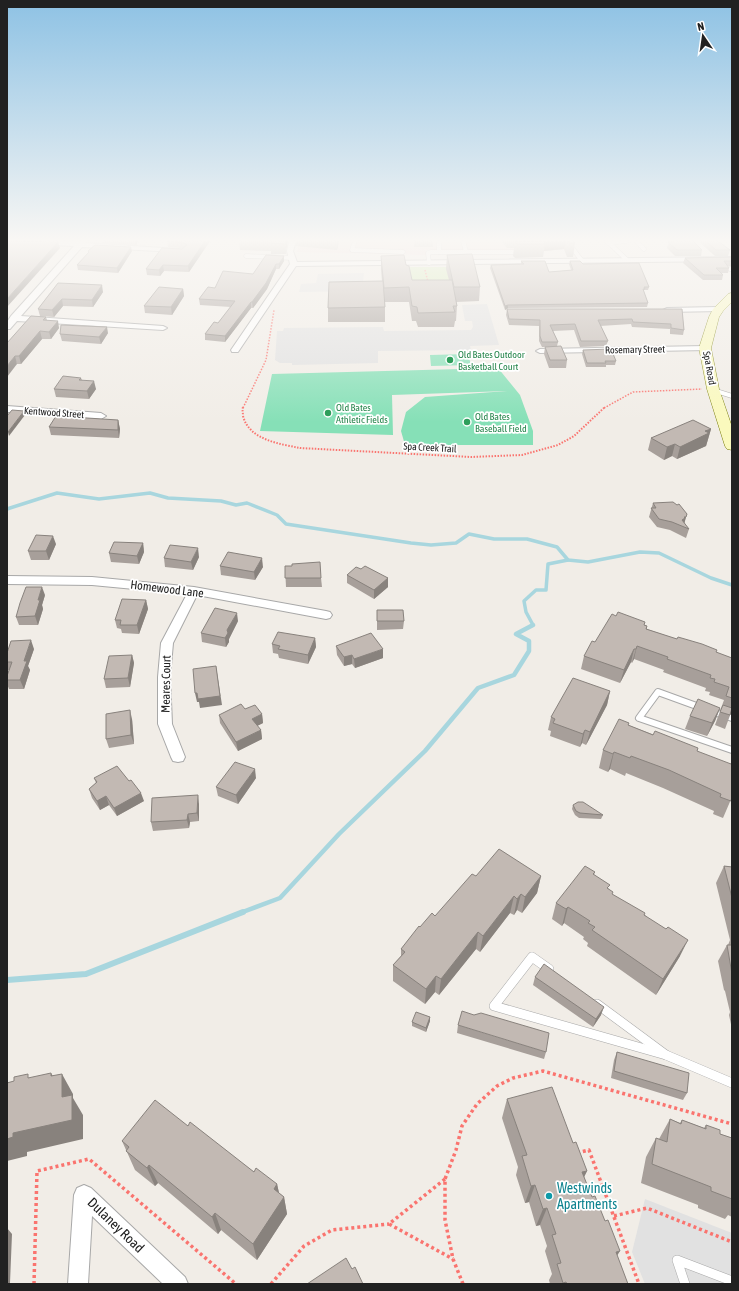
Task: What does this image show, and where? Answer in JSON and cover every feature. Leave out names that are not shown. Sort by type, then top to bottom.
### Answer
[{"type":"main road","name":"Spa Road","points":[[726,301],[718,309],[714,317],[705,348],[713,389],[732,446]]},
{"type":"street","points":[[7,326],[29,301]]},
{"type":"street","points":[[235,350],[269,301]]},
{"type":"street","points":[[656,310],[718,309]]},
{"type":"street","points":[[14,318],[163,328]]},
{"type":"street","name":"Rosemary Street","points":[[540,351],[705,348]]},
{"type":"street","name":"Kentwood Street","points":[[7,409],[101,416]]},
{"type":"street","name":"Homewood Lane","points":[[7,580],[92,581],[194,591],[326,615]]},
{"type":"street","name":"Meares Court","points":[[178,757],[165,724],[164,677],[168,643],[194,591]]},
{"type":"street","name":"Dulaney Road","points":[[78,1284],[84,1195],[178,1284]]},
{"type":"lane","points":[[713,389],[732,396]]},
{"type":"lane","points":[[732,718],[658,692],[639,718],[732,750]]},
{"type":"lane","points":[[558,975],[532,957],[494,1006],[666,1055],[732,1083]]},
{"type":"lane","points":[[589,999],[666,1055]]},
{"type":"lane","points":[[685,1284],[677,1260],[732,1281]]},
{"type":"path","name":"Spa Creek Trail","points":[[269,301],[274,310],[268,354],[242,409],[245,424],[257,435],[277,444],[300,448],[471,456],[522,455],[558,445],[574,436],[595,415],[609,404],[633,392],[713,389]]},
{"type":"path","points":[[463,1284],[453,1259],[445,1220],[445,1179],[456,1150],[462,1126],[477,1104],[496,1086],[513,1078],[543,1071],[732,1124]]},
{"type":"path","points":[[569,1155],[589,1150],[639,1284]]},
{"type":"path","points":[[272,1284],[304,1246],[332,1230],[389,1224],[445,1179]]},
{"type":"path","points":[[614,1216],[647,1208],[732,1242]]},
{"type":"path","points":[[389,1224],[453,1259]]},
{"type":"green space","name":"Old Bates Outdoor Basketball Court","points":[[468,354],[471,365],[431,366],[430,355]]},
{"type":"green space","name":"Old Bates Athletic Fields","points":[[498,368],[520,395],[533,431],[533,445],[405,445],[401,431],[406,412],[425,397],[507,391],[392,395],[393,435],[260,431],[272,374]]},
{"type":"shaded area","points":[[487,304],[499,345],[470,346],[471,350],[378,351],[378,363],[292,365],[292,363],[280,363],[275,360],[277,331],[283,331],[284,328],[383,327],[384,331],[471,330],[473,327],[472,321],[465,321],[462,305]]},
{"type":"shaded area","points":[[645,1199],[732,1233],[732,1284],[645,1284],[632,1252]]},
{"type":"building","points":[[44,301],[60,301],[52,310],[38,309]]},
{"type":"building","points":[[148,301],[175,301],[171,307],[144,306]]},
{"type":"building","points":[[235,301],[253,301],[225,336],[205,334],[214,322],[218,323]]},
{"type":"building","points":[[328,301],[385,301],[385,307],[328,308]]},
{"type":"building","points":[[411,301],[456,301],[457,306],[453,306],[455,312],[418,313],[417,307],[412,306]]},
{"type":"building","points":[[503,301],[647,301],[648,303],[508,305],[505,306]]},
{"type":"building","points":[[507,309],[682,309],[684,330],[671,328],[671,324],[633,322],[632,319],[598,320],[608,341],[581,341],[575,324],[550,325],[558,342],[542,342],[540,336],[540,320],[509,319]]},
{"type":"building","points":[[31,316],[46,317],[43,320],[58,321],[49,332],[40,331],[19,356],[15,356],[7,366],[7,343]]},
{"type":"building","points":[[61,325],[107,327],[99,337],[60,334]]},
{"type":"building","points":[[561,346],[567,360],[550,360],[545,347]]},
{"type":"building","points":[[611,349],[616,361],[605,361],[606,363],[587,363],[583,350]]},
{"type":"building","points":[[63,376],[81,378],[79,380],[94,381],[87,391],[54,389]]},
{"type":"building","points":[[12,410],[24,411],[7,432],[7,416]]},
{"type":"building","points":[[56,416],[118,420],[118,430],[49,427]]},
{"type":"building","points":[[693,420],[711,429],[705,431],[709,433],[680,447],[675,444],[667,447],[651,438]]},
{"type":"building","points":[[673,502],[677,505],[679,504],[687,514],[682,520],[689,529],[672,522],[659,519],[651,508],[656,508],[653,503]]},
{"type":"building","points":[[36,535],[53,536],[46,551],[28,551]]},
{"type":"building","points":[[114,542],[143,543],[137,556],[109,553]]},
{"type":"building","points":[[170,545],[198,548],[191,562],[164,558]]},
{"type":"building","points":[[228,552],[262,558],[254,572],[220,566]]},
{"type":"building","points":[[320,562],[321,578],[285,578],[285,566]]},
{"type":"building","points":[[365,566],[388,578],[374,590],[347,575],[356,567],[361,569]]},
{"type":"building","points":[[26,587],[42,587],[35,616],[16,617],[20,603]]},
{"type":"building","points":[[122,599],[146,600],[137,625],[120,625],[121,620],[115,620]]},
{"type":"building","points":[[215,608],[237,613],[227,630],[228,633],[225,638],[201,633]]},
{"type":"building","points":[[377,610],[403,610],[404,621],[377,621]]},
{"type":"building","points":[[618,612],[645,622],[644,625],[647,626],[646,629],[677,639],[678,637],[702,644],[717,650],[716,652],[732,658],[732,698],[726,696],[729,687],[714,682],[715,679],[710,678],[711,675],[637,646],[636,649],[634,649],[624,670],[584,656],[592,641],[595,642],[612,614],[616,616]]},
{"type":"building","points":[[278,632],[315,638],[308,655],[278,649],[280,646],[272,644]]},
{"type":"building","points":[[371,633],[383,649],[354,659],[352,655],[344,657],[336,646]]},
{"type":"building","points":[[31,640],[24,661],[27,661],[20,680],[7,680],[12,662],[7,662],[7,653],[11,641]]},
{"type":"building","points":[[132,655],[128,678],[104,679],[109,656]]},
{"type":"building","points":[[216,666],[220,696],[198,699],[197,693],[195,693],[193,669]]},
{"type":"building","points":[[573,678],[610,691],[590,732],[585,730],[583,734],[553,723],[555,719],[551,717]]},
{"type":"building","points":[[698,699],[720,708],[712,723],[690,716]]},
{"type":"building","points":[[241,704],[245,709],[255,705],[262,714],[252,719],[261,730],[236,742],[219,715]]},
{"type":"building","points":[[723,705],[732,708],[730,715],[720,712]]},
{"type":"building","points":[[130,710],[131,735],[106,739],[106,714]]},
{"type":"building","points":[[619,719],[629,723],[628,725],[653,735],[655,731],[698,748],[697,751],[731,764],[732,762],[731,801],[720,797],[721,794],[669,770],[631,756],[630,758],[614,752],[613,754],[603,750]]},
{"type":"building","points":[[235,762],[255,769],[236,795],[216,787]]},
{"type":"building","points":[[117,766],[141,793],[114,808],[106,796],[97,801],[89,789],[97,782],[94,778]]},
{"type":"building","points":[[198,795],[197,813],[188,814],[187,820],[151,822],[152,798]]},
{"type":"building","points":[[578,802],[583,802],[603,815],[580,813],[576,811],[573,805]]},
{"type":"building","points":[[499,849],[541,876],[525,897],[521,894],[517,899],[514,896],[483,936],[478,932],[441,979],[436,976],[426,989],[393,965],[405,952],[401,949],[419,926],[420,927],[432,913],[435,916],[472,874],[476,876]]},
{"type":"building","points":[[585,866],[595,872],[593,874],[610,885],[607,888],[613,892],[612,894],[645,913],[644,915],[666,929],[668,927],[688,940],[663,979],[592,930],[595,927],[588,923],[590,921],[568,907],[566,909],[556,903]]},
{"type":"building","points":[[724,866],[732,867],[732,898]]},
{"type":"building","points":[[727,945],[732,945],[732,974]]},
{"type":"building","points":[[544,964],[604,1007],[596,1019],[535,977]]},
{"type":"building","points":[[462,1011],[474,1015],[481,1013],[549,1033],[546,1052],[458,1025]]},
{"type":"building","points":[[416,1012],[430,1017],[426,1028],[412,1022]]},
{"type":"building","points":[[617,1052],[689,1073],[687,1093],[614,1071]]},
{"type":"building","points":[[51,1073],[51,1076],[62,1074],[62,1097],[72,1095],[72,1120],[13,1133],[13,1137],[7,1139],[7,1083],[14,1081],[14,1077],[28,1074],[28,1078]]},
{"type":"building","name":"Westwinds Apartments","points":[[552,1087],[573,1143],[576,1142],[587,1171],[582,1172],[592,1197],[595,1196],[605,1221],[608,1220],[620,1251],[616,1252],[628,1284],[563,1283],[557,1264],[561,1263],[552,1235],[556,1234],[547,1208],[543,1209],[535,1185],[531,1186],[522,1156],[527,1155],[507,1099]]},
{"type":"building","points":[[155,1100],[188,1126],[190,1122],[254,1172],[256,1168],[277,1184],[274,1189],[284,1197],[253,1244],[215,1213],[212,1217],[149,1165],[147,1168],[126,1151],[129,1147],[122,1141]]},
{"type":"building","points":[[670,1119],[681,1124],[682,1120],[706,1129],[706,1125],[720,1130],[720,1134],[732,1138],[732,1199],[711,1191],[711,1187],[652,1164],[656,1138],[667,1142]]},
{"type":"building","points":[[346,1258],[352,1269],[355,1267],[363,1284],[307,1284]]},
{"type":"waterway","points":[[7,509],[57,493],[99,499],[150,493],[168,498],[221,501],[236,505],[247,503],[277,515],[286,524],[411,543],[431,545],[456,543],[469,534],[494,539],[527,539],[557,547],[568,560]]},
{"type":"waterway","points":[[568,560],[588,562],[640,552],[659,553],[711,578],[732,585]]},
{"type":"waterway","points":[[533,625],[526,612],[524,601],[536,590],[546,590],[548,564],[568,560]]},
{"type":"waterway","points":[[240,913],[280,898],[339,834],[425,751],[478,688],[514,675],[529,651],[529,641],[516,634],[533,625]]},
{"type":"waterway","points":[[7,980],[86,974],[243,912]]},
{"type":"place","name":"Old Bates Outdoor Basketball Court","points":[[450,360]]},
{"type":"place","name":"Old Bates Athletic Fields","points":[[328,413]]},
{"type":"place","name":"Old Bates Baseball Field","points":[[467,422]]},
{"type":"place","name":"Westwinds Apartments","points":[[549,1196]]}]
